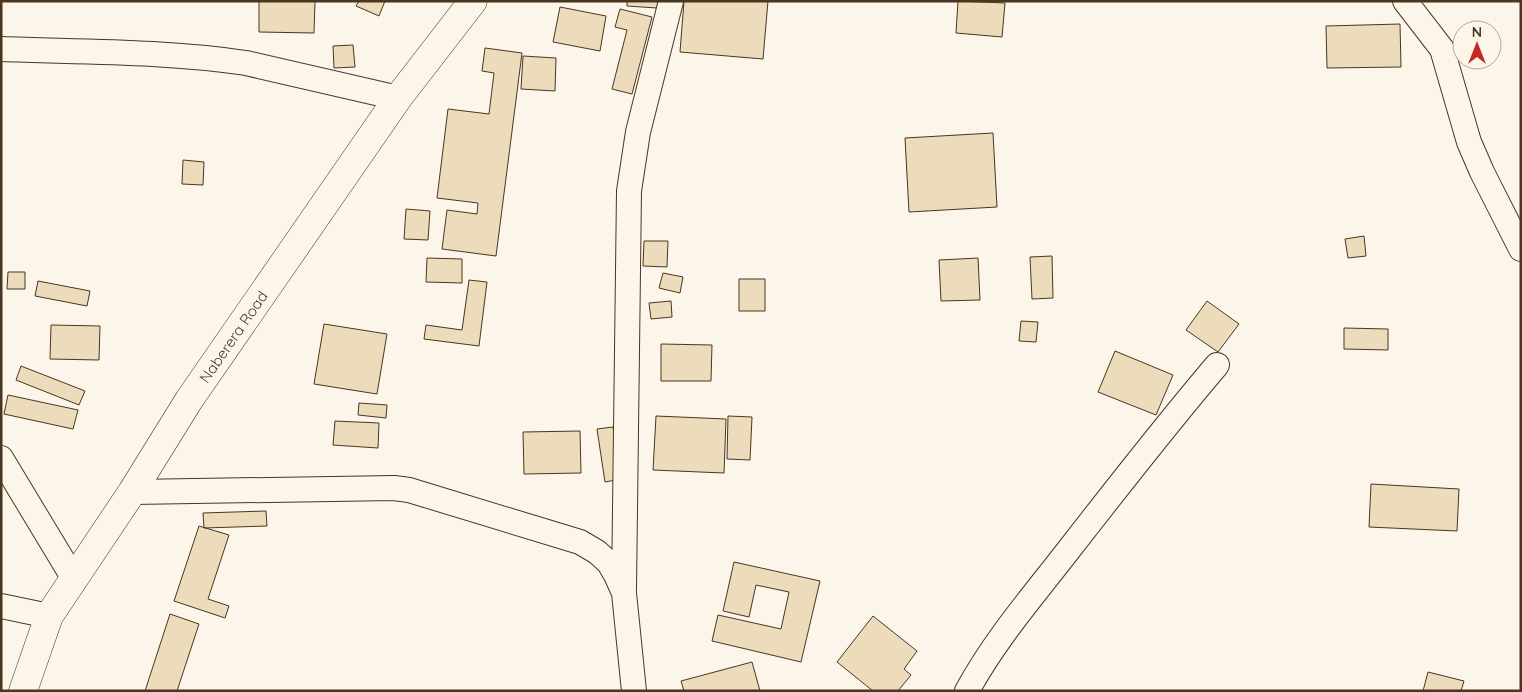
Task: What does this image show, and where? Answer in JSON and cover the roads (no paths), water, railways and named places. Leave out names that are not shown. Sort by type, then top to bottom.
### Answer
[{"type":"street","name":"Naberera Road","points":[[23,691],[49,616],[132,492],[189,400],[398,98],[473,1]]},
{"type":"street","points":[[634,691],[624,593],[629,191],[638,132],[672,1]]},
{"type":"street","points":[[1405,1],[1442,49],[1469,142],[1521,249]]},
{"type":"street","points":[[1,49],[222,59],[246,62],[398,98]]},
{"type":"street","points":[[967,691],[978,671],[1026,605],[1159,434],[1217,365]]},
{"type":"street","points":[[1,458],[74,579]]},
{"type":"street","points":[[132,492],[361,488],[409,490],[580,542],[597,552],[609,564],[624,593]]},
{"type":"street","points":[[1,606],[49,616]]}]
